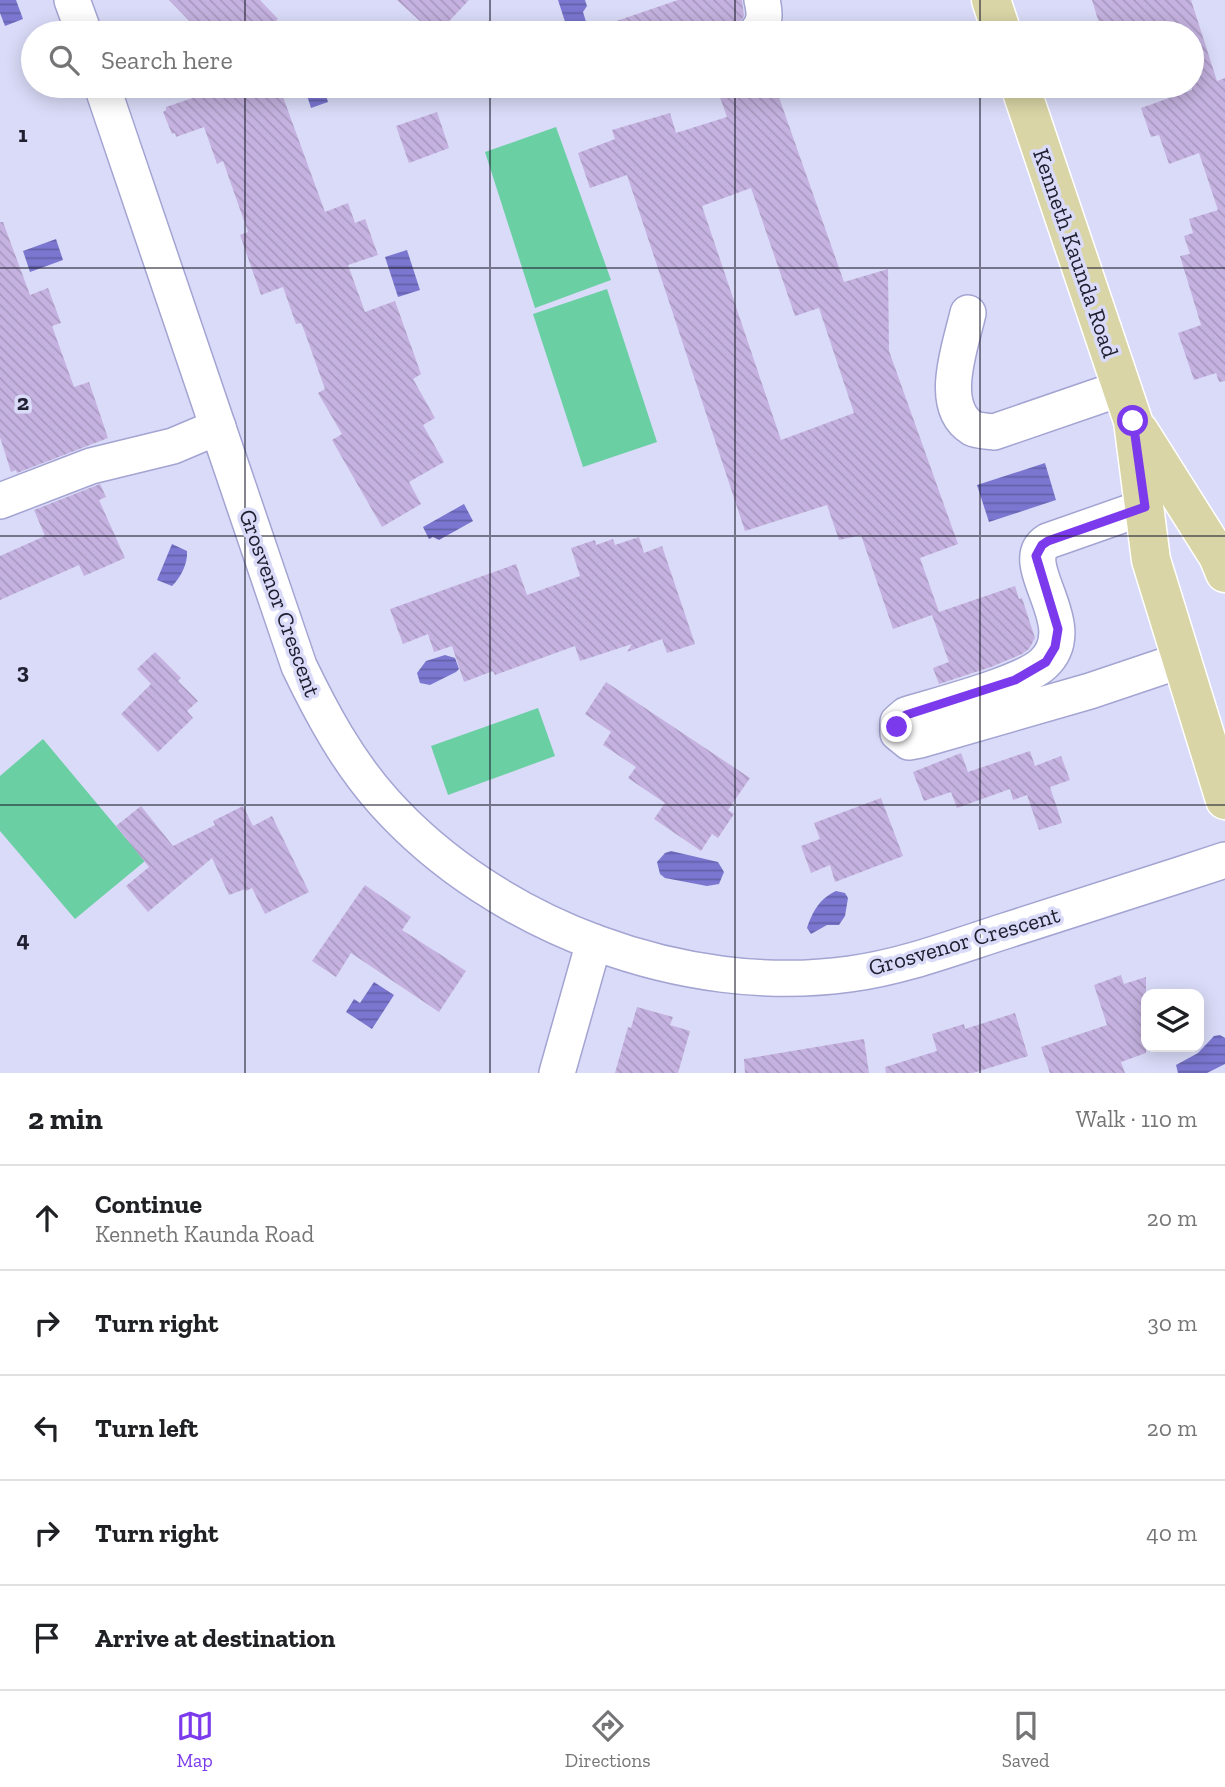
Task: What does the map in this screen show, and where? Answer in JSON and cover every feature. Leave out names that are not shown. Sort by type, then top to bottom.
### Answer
[{"type":"main road","points":[[991,0],[998,21]]},
{"type":"main road","name":"Kenneth Kaunda Road","points":[[1024,98],[1127,405],[1145,507],[1151,560],[1225,800]]},
{"type":"main road","name":"Kenneth Kaunda Road","points":[[1127,405],[1219,555],[1225,573]]},
{"type":"street","points":[[72,0],[80,21]]},
{"type":"street","points":[[762,0],[764,21]]},
{"type":"street","name":"Grosvenor Crescent","points":[[106,98],[299,666],[332,732],[362,776],[413,831],[486,890],[594,942],[662,963],[728,975],[786,979],[850,974],[908,962],[1225,860]]},
{"type":"street","points":[[968,313],[954,376],[953,399],[961,418],[974,429],[994,432],[1127,405]]},
{"type":"street","points":[[0,501],[90,466],[173,446],[218,427]]},
{"type":"street","points":[[1145,507],[1048,541],[1038,550],[1036,562],[1058,629],[1051,656],[1039,667],[1015,680],[906,715],[898,722],[898,733],[909,741],[920,740],[1082,693],[1182,660]]},
{"type":"street","points":[[1055,647],[1082,693]]},
{"type":"street","points":[[556,1073],[594,942]]},
{"type":"green space","points":[[556,127],[611,280],[535,308],[485,152]]},
{"type":"green space","points":[[607,289],[657,442],[583,467],[533,314]]},
{"type":"green space","points":[[538,708],[555,756],[448,795],[431,746]]},
{"type":"green space","points":[[43,739],[145,861],[75,919],[0,831],[0,776]]},
{"type":"shaded area","points":[[0,0],[16,0],[23,19],[5,26],[0,13]]},
{"type":"shaded area","points":[[558,0],[585,0],[587,6],[583,12],[586,21],[565,21]]},
{"type":"shaded area","points":[[308,98],[327,98],[328,102],[311,108]]},
{"type":"shaded area","points":[[56,239],[63,260],[30,272],[23,251]]},
{"type":"shaded area","points":[[407,250],[420,290],[398,297],[385,257]]},
{"type":"shaded area","points":[[1045,463],[1056,500],[989,522],[977,485]]},
{"type":"shaded area","points":[[464,504],[473,521],[439,540],[433,537],[429,539],[423,527]]},
{"type":"shaded area","points":[[172,544],[187,551],[187,556],[183,570],[172,586],[157,580]]},
{"type":"shaded area","points":[[445,655],[455,658],[459,669],[430,685],[420,683],[417,673],[426,661]]},
{"type":"shaded area","points":[[671,851],[718,862],[724,872],[719,884],[707,886],[665,878],[660,874],[657,862],[665,853]]},
{"type":"shaded area","points":[[836,891],[845,893],[848,898],[845,916],[839,925],[827,925],[811,934],[807,928],[814,911],[825,898]]},
{"type":"shaded area","points":[[374,982],[394,995],[372,1029],[346,1012],[354,999],[360,1003]]},
{"type":"shaded area","points":[[1214,1036],[1225,1038],[1225,1064],[1207,1073],[1178,1073],[1176,1065],[1199,1052],[1204,1052],[1204,1047]]},
{"type":"building","points":[[169,0],[260,0],[278,19],[276,21],[189,21]]},
{"type":"building","points":[[397,0],[469,0],[449,21],[420,21]]},
{"type":"building","points":[[678,0],[742,0],[744,16],[741,21],[616,21]]},
{"type":"building","points":[[1092,0],[1191,0],[1198,21],[1098,21]]},
{"type":"building","points":[[1204,40],[1217,81],[1225,78],[1225,381],[1219,382],[1216,373],[1194,380],[1178,333],[1201,325],[1180,256],[1190,254],[1184,236],[1193,233],[1189,219],[1218,210],[1199,153],[1169,164],[1159,135],[1151,137],[1141,108],[1169,98],[1204,98]]},
{"type":"building","points":[[193,98],[283,98],[325,212],[348,203],[355,223],[365,219],[378,255],[348,265],[365,312],[395,301],[421,374],[413,379],[435,418],[423,425],[444,462],[409,482],[421,504],[382,527],[332,440],[342,434],[318,393],[325,389],[304,330],[301,323],[296,324],[283,287],[261,295],[240,235],[248,232],[223,161],[217,164],[204,127],[176,137],[175,133],[172,134],[163,112],[166,107]]},
{"type":"building","points":[[720,98],[779,98],[844,282],[888,269],[889,351],[958,544],[920,558],[939,612],[1015,586],[1019,599],[1022,598],[1035,638],[1029,649],[1022,654],[939,684],[933,668],[949,662],[932,615],[893,629],[861,535],[839,540],[827,505],[745,531],[627,175],[590,188],[578,153],[615,139],[612,130],[670,113],[676,133],[727,117]],"holes":[[[751,188],[795,316],[819,308],[854,413],[781,440],[702,206]]]},
{"type":"building","points":[[437,112],[449,148],[409,163],[396,126]]},
{"type":"building","points":[[0,222],[3,222],[30,295],[48,288],[61,323],[52,326],[74,387],[89,382],[108,438],[17,473],[16,470],[11,472],[0,437]]},
{"type":"building","points":[[100,484],[106,497],[99,500],[125,558],[84,576],[79,565],[0,600],[0,556],[45,536],[34,510]]},
{"type":"building","points":[[639,537],[644,553],[662,546],[695,644],[667,653],[662,639],[627,652],[632,644],[580,661],[575,646],[495,675],[493,671],[464,682],[452,646],[434,652],[428,634],[403,644],[390,609],[516,564],[527,595],[580,576],[571,548],[595,540],[596,545],[613,539],[615,545]]},
{"type":"building","points":[[155,652],[181,678],[178,681],[198,701],[187,711],[193,718],[158,752],[121,714],[151,684],[137,669]]},
{"type":"building","points":[[606,682],[750,778],[728,810],[734,814],[718,838],[712,834],[701,851],[654,819],[665,803],[628,778],[636,767],[603,745],[611,732],[585,714]]},
{"type":"building","points":[[1030,751],[1035,766],[1061,756],[1070,780],[1050,787],[1062,823],[1039,830],[1027,795],[1013,800],[1010,789],[957,808],[951,792],[924,801],[913,772],[961,753],[968,772]]},
{"type":"building","points":[[881,798],[903,856],[835,882],[830,865],[811,873],[801,846],[820,839],[814,823]]},
{"type":"building","points":[[141,806],[173,846],[215,825],[213,821],[243,806],[253,826],[272,816],[309,892],[265,914],[252,888],[229,895],[212,858],[148,912],[126,886],[149,867],[116,826]]},
{"type":"building","points":[[365,885],[411,917],[402,930],[466,971],[439,1012],[351,953],[336,977],[312,961]]},
{"type":"building","points":[[1121,975],[1124,984],[1146,977],[1146,989],[1141,989],[1141,1052],[1146,1053],[1121,1062],[1125,1073],[1050,1073],[1041,1047],[1107,1025],[1094,985]]},
{"type":"building","points":[[637,1007],[673,1017],[670,1025],[690,1031],[678,1073],[615,1073],[628,1027],[631,1028]]},
{"type":"building","points":[[1015,1013],[1028,1056],[973,1073],[886,1073],[885,1067],[937,1051],[932,1034],[964,1024],[965,1029]]},
{"type":"building","points":[[864,1039],[869,1073],[745,1073],[744,1059]]},
{"type":"route","points":[[897,727],[900,719],[906,715],[1015,680],[1039,667],[1051,656],[1058,629],[1036,562],[1038,550],[1048,541],[1145,507],[1133,421]]}]
